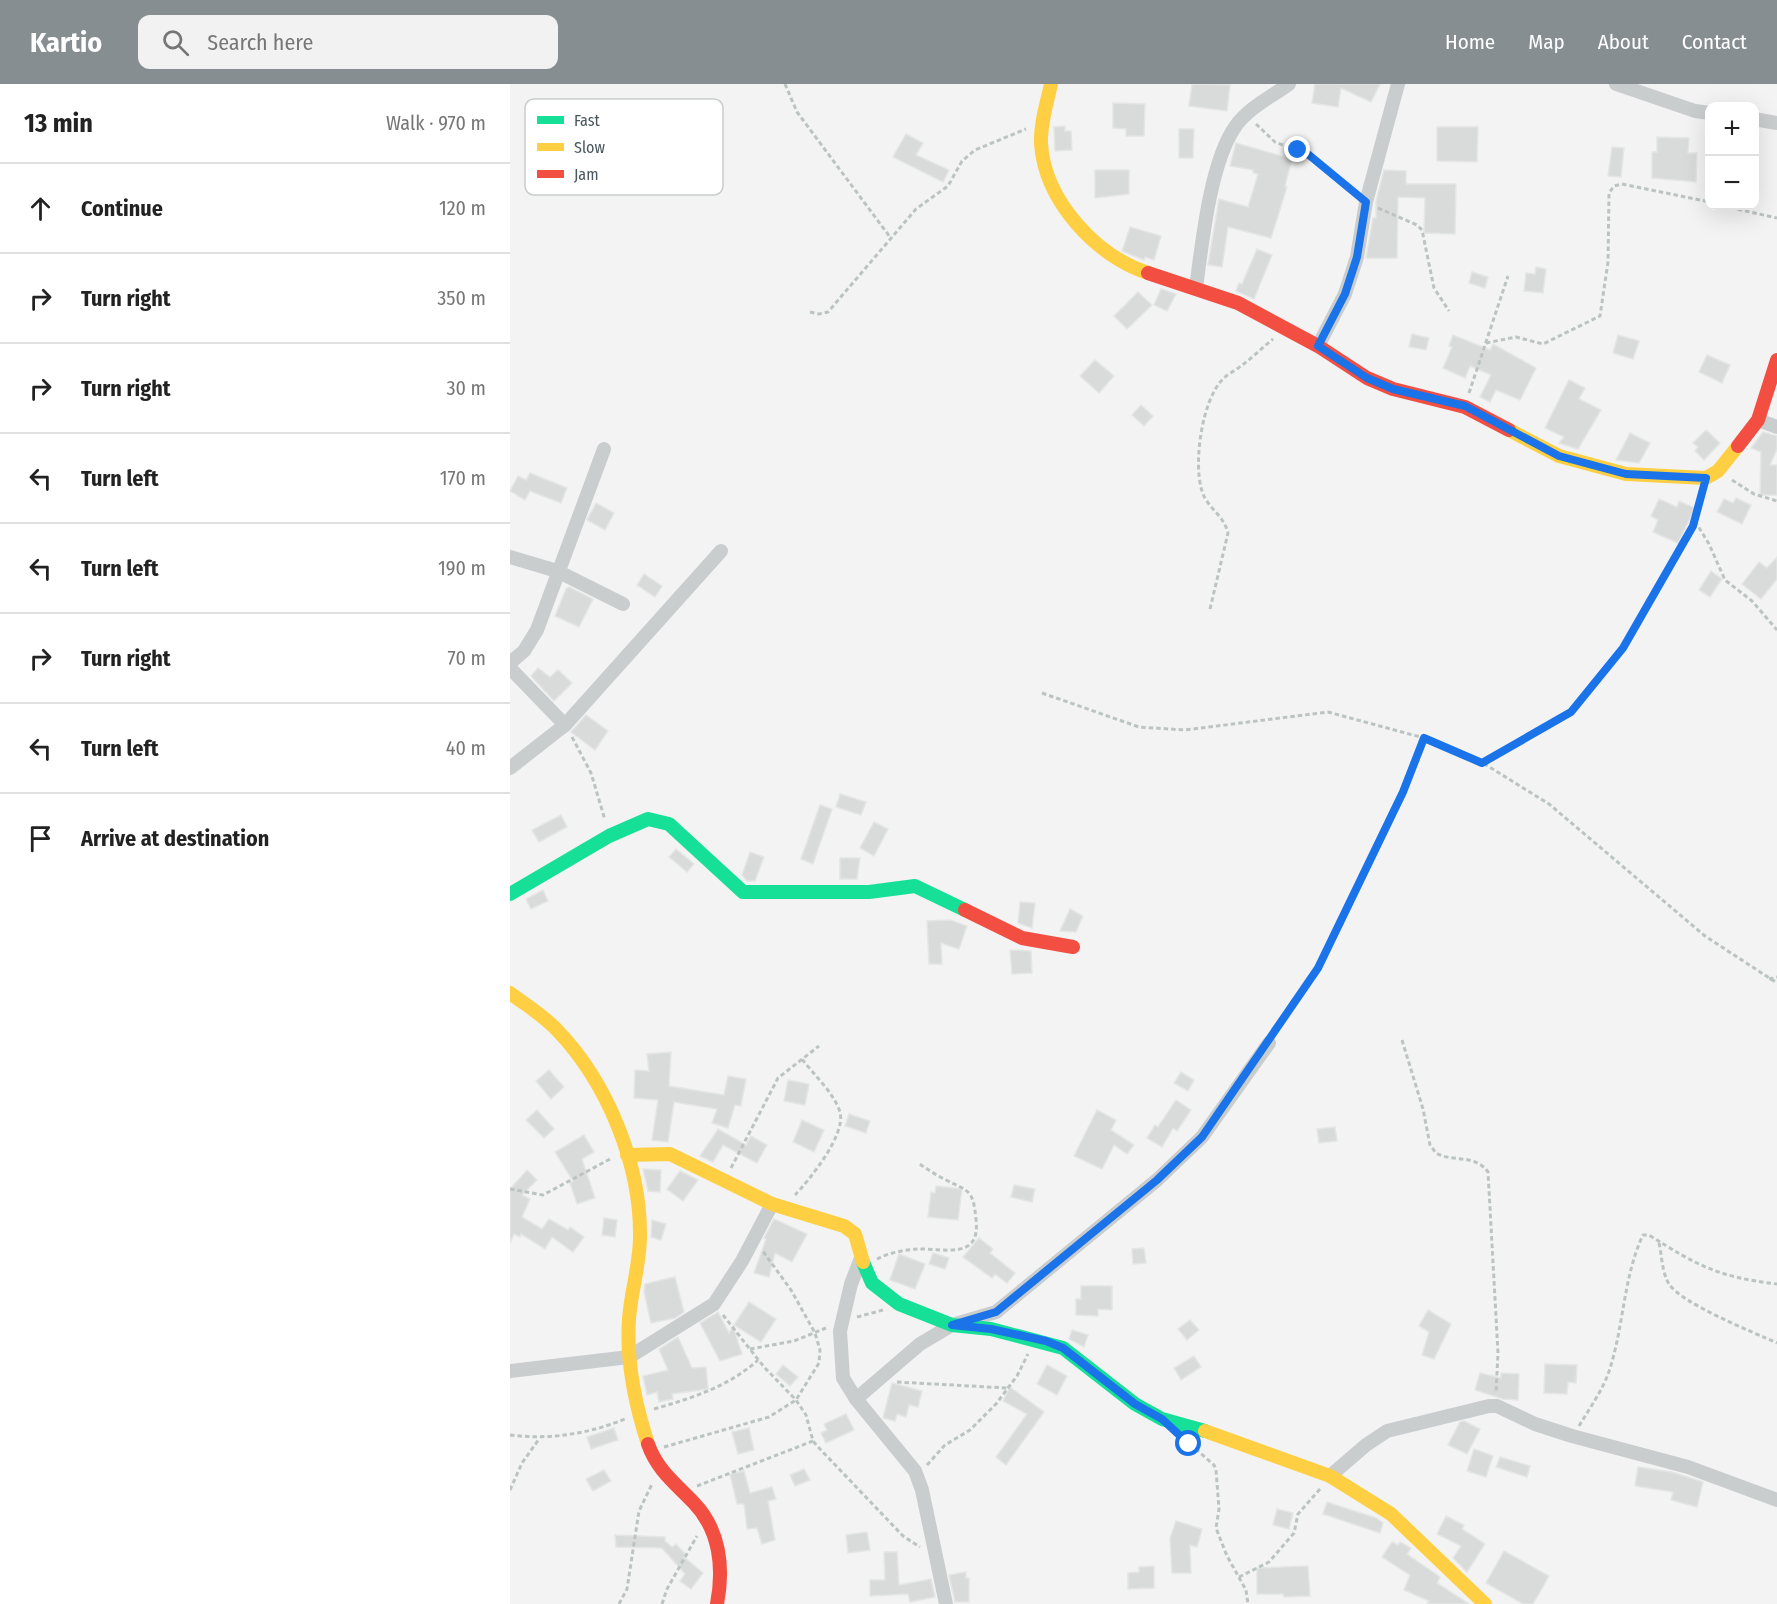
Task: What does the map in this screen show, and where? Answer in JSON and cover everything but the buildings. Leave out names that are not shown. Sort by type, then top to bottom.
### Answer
[{"type":"street","points":[[1051,84],[1043,119],[1041,144],[1050,183],[1074,219],[1107,256],[1124,265],[1238,303],[1318,346],[1376,382],[1393,389],[1465,406],[1569,459],[1626,474],[1712,474],[1758,420],[1777,360]]},
{"type":"street","points":[[1196,288],[1214,186],[1231,134],[1246,113],[1289,84]]},
{"type":"street","points":[[1318,346],[1345,294],[1357,257],[1366,202],[1398,84]]},
{"type":"street","points":[[1616,84],[1705,112]]},
{"type":"street","points":[[1759,120],[1777,123]]},
{"type":"street","points":[[1758,420],[1777,427]]},
{"type":"street","points":[[565,725],[510,666],[524,651],[537,630],[604,449]]},
{"type":"street","points":[[510,768],[565,725],[721,551]]},
{"type":"street","points":[[510,557],[557,571],[623,604]]},
{"type":"street","points":[[510,894],[536,881],[609,836],[648,819],[659,820],[669,824],[743,892],[869,891],[915,886],[1022,938],[1073,947]]},
{"type":"street","points":[[510,993],[559,1032],[591,1072],[627,1155],[640,1209],[640,1229],[629,1322],[629,1357],[650,1450],[659,1468],[707,1519],[716,1545],[720,1567],[717,1604]]},
{"type":"street","points":[[856,1399],[920,1344],[952,1325],[996,1312],[1157,1180],[1202,1137],[1269,1042]]},
{"type":"street","points":[[627,1155],[670,1154],[778,1206],[851,1230],[872,1283],[905,1306],[952,1325],[991,1329],[1036,1339],[1063,1348],[1135,1404],[1162,1419],[1231,1439],[1330,1476],[1391,1514],[1485,1604]]},
{"type":"street","points":[[510,1371],[629,1357],[714,1304],[754,1238],[778,1206]]},
{"type":"street","points":[[863,1262],[851,1284],[840,1331],[843,1378],[856,1399],[915,1471],[922,1490],[946,1604]]},
{"type":"street","points":[[1330,1476],[1366,1445],[1387,1431],[1478,1408],[1497,1406],[1535,1424],[1688,1467],[1777,1500]]},
{"type":"path","points":[[785,84],[797,112],[890,237]]},
{"type":"path","points":[[1246,113],[1275,142],[1309,155],[1366,202],[1422,230],[1434,288],[1449,311]]},
{"type":"path","points":[[810,312],[819,314],[828,312],[890,237],[916,209],[948,186],[962,161],[975,150],[1019,133],[1043,119]]},
{"type":"path","points":[[1486,343],[1516,338],[1544,344],[1600,316],[1608,262],[1609,193],[1614,186],[1622,184],[1705,201]]},
{"type":"path","points":[[1741,210],[1777,218]]},
{"type":"path","points":[[1465,406],[1508,276]]},
{"type":"path","points":[[1210,609],[1228,533],[1226,522],[1204,498],[1201,489],[1198,458],[1200,437],[1214,391],[1223,378],[1240,368],[1285,328]]},
{"type":"path","points":[[1482,763],[1571,712],[1623,648],[1695,521],[1712,474],[1754,494],[1777,501]]},
{"type":"path","points":[[1695,521],[1709,544],[1725,580],[1752,601],[1777,630]]},
{"type":"path","points":[[1042,693],[1139,727],[1160,730],[1185,730],[1328,712],[1424,738],[1482,763],[1549,804],[1705,936],[1767,979],[1777,983]]},
{"type":"path","points":[[565,725],[591,773],[609,836]]},
{"type":"path","points":[[1269,1042],[1318,968],[1403,792],[1424,738]]},
{"type":"path","points":[[1767,979],[1777,977]]},
{"type":"path","points":[[1402,1040],[1423,1109],[1430,1145],[1436,1153],[1472,1160],[1488,1172],[1498,1353],[1497,1406]]},
{"type":"path","points":[[724,1180],[773,1085],[819,1047]]},
{"type":"path","points":[[778,1206],[801,1189],[836,1139],[841,1124],[839,1109],[802,1059]]},
{"type":"path","points":[[510,1190],[529,1195],[543,1195],[608,1159],[627,1155]]},
{"type":"path","points":[[863,1262],[906,1251],[954,1250],[966,1247],[975,1240],[978,1232],[974,1199],[965,1187],[946,1180],[918,1163]]},
{"type":"path","points":[[1572,1436],[1600,1392],[1611,1365],[1626,1293],[1641,1238],[1645,1234],[1701,1267],[1736,1279],[1777,1284]]},
{"type":"path","points":[[650,1450],[769,1417],[796,1400],[819,1363],[820,1350],[815,1333],[791,1290],[754,1238]]},
{"type":"path","points":[[1659,1242],[1667,1281],[1675,1291],[1712,1313],[1777,1343]]},
{"type":"path","points":[[714,1304],[758,1360],[796,1400],[806,1415],[813,1441],[903,1536],[936,1558]]},
{"type":"path","points":[[750,1349],[794,1341],[870,1312],[905,1306]]},
{"type":"path","points":[[915,1471],[932,1461],[945,1445],[970,1430],[996,1404],[1008,1388],[1036,1339]]},
{"type":"path","points":[[510,1435],[539,1439],[600,1429],[641,1413],[698,1396],[740,1376],[758,1360]]},
{"type":"path","points":[[877,1380],[1008,1388]]},
{"type":"path","points":[[1182,1438],[1214,1465],[1216,1470],[1219,1509],[1216,1528],[1223,1548],[1246,1590],[1248,1604]]},
{"type":"path","points":[[510,1490],[522,1463],[539,1439]]},
{"type":"path","points":[[681,1492],[813,1441]]},
{"type":"path","points":[[619,1604],[627,1589],[639,1511],[659,1468]]},
{"type":"path","points":[[1239,1576],[1269,1562],[1294,1533],[1298,1514],[1330,1476]]},
{"type":"path","points":[[662,1604],[667,1589],[707,1519]]},
{"type":"traffic: fast","points":[[510,894],[609,836],[648,819],[669,824],[743,892],[869,892],[915,886],[965,910]]},
{"type":"traffic: fast","points":[[863,1262],[872,1283],[899,1304],[952,1325],[991,1329],[1063,1348],[1135,1404],[1162,1419],[1205,1431]]},
{"type":"traffic: slow","points":[[1051,84],[1043,121],[1041,144],[1052,186],[1076,224],[1092,240],[1110,254],[1148,273]]},
{"type":"traffic: slow","points":[[1509,430],[1559,456],[1626,474],[1706,478],[1718,471],[1738,446]]},
{"type":"traffic: slow","points":[[510,993],[546,1020],[575,1051],[605,1099],[618,1126],[627,1153],[639,1209],[640,1237],[629,1319],[630,1366],[635,1398],[648,1444]]},
{"type":"traffic: slow","points":[[627,1155],[670,1154],[772,1204],[844,1226],[855,1234],[863,1262]]},
{"type":"traffic: slow","points":[[1205,1431],[1330,1476],[1391,1514],[1485,1604]]},
{"type":"traffic: jam","points":[[1148,273],[1238,303],[1318,346],[1367,378],[1393,389],[1465,407],[1509,430]]},
{"type":"traffic: jam","points":[[1738,446],[1758,420],[1777,360]]},
{"type":"traffic: jam","points":[[965,910],[1022,938],[1073,947]]},
{"type":"traffic: jam","points":[[648,1444],[656,1462],[694,1503],[710,1525],[720,1563],[717,1604]]},
{"type":"route","points":[[1189,1444],[1162,1419],[1135,1404],[1063,1348],[1046,1341],[991,1329],[952,1325],[996,1312],[1157,1180],[1202,1137],[1318,968],[1403,792],[1424,738],[1482,763],[1571,712],[1623,648],[1693,526],[1706,478],[1626,474],[1559,456],[1465,406],[1393,389],[1367,378],[1318,346],[1345,294],[1357,257],[1366,202],[1315,159],[1298,150]]}]
